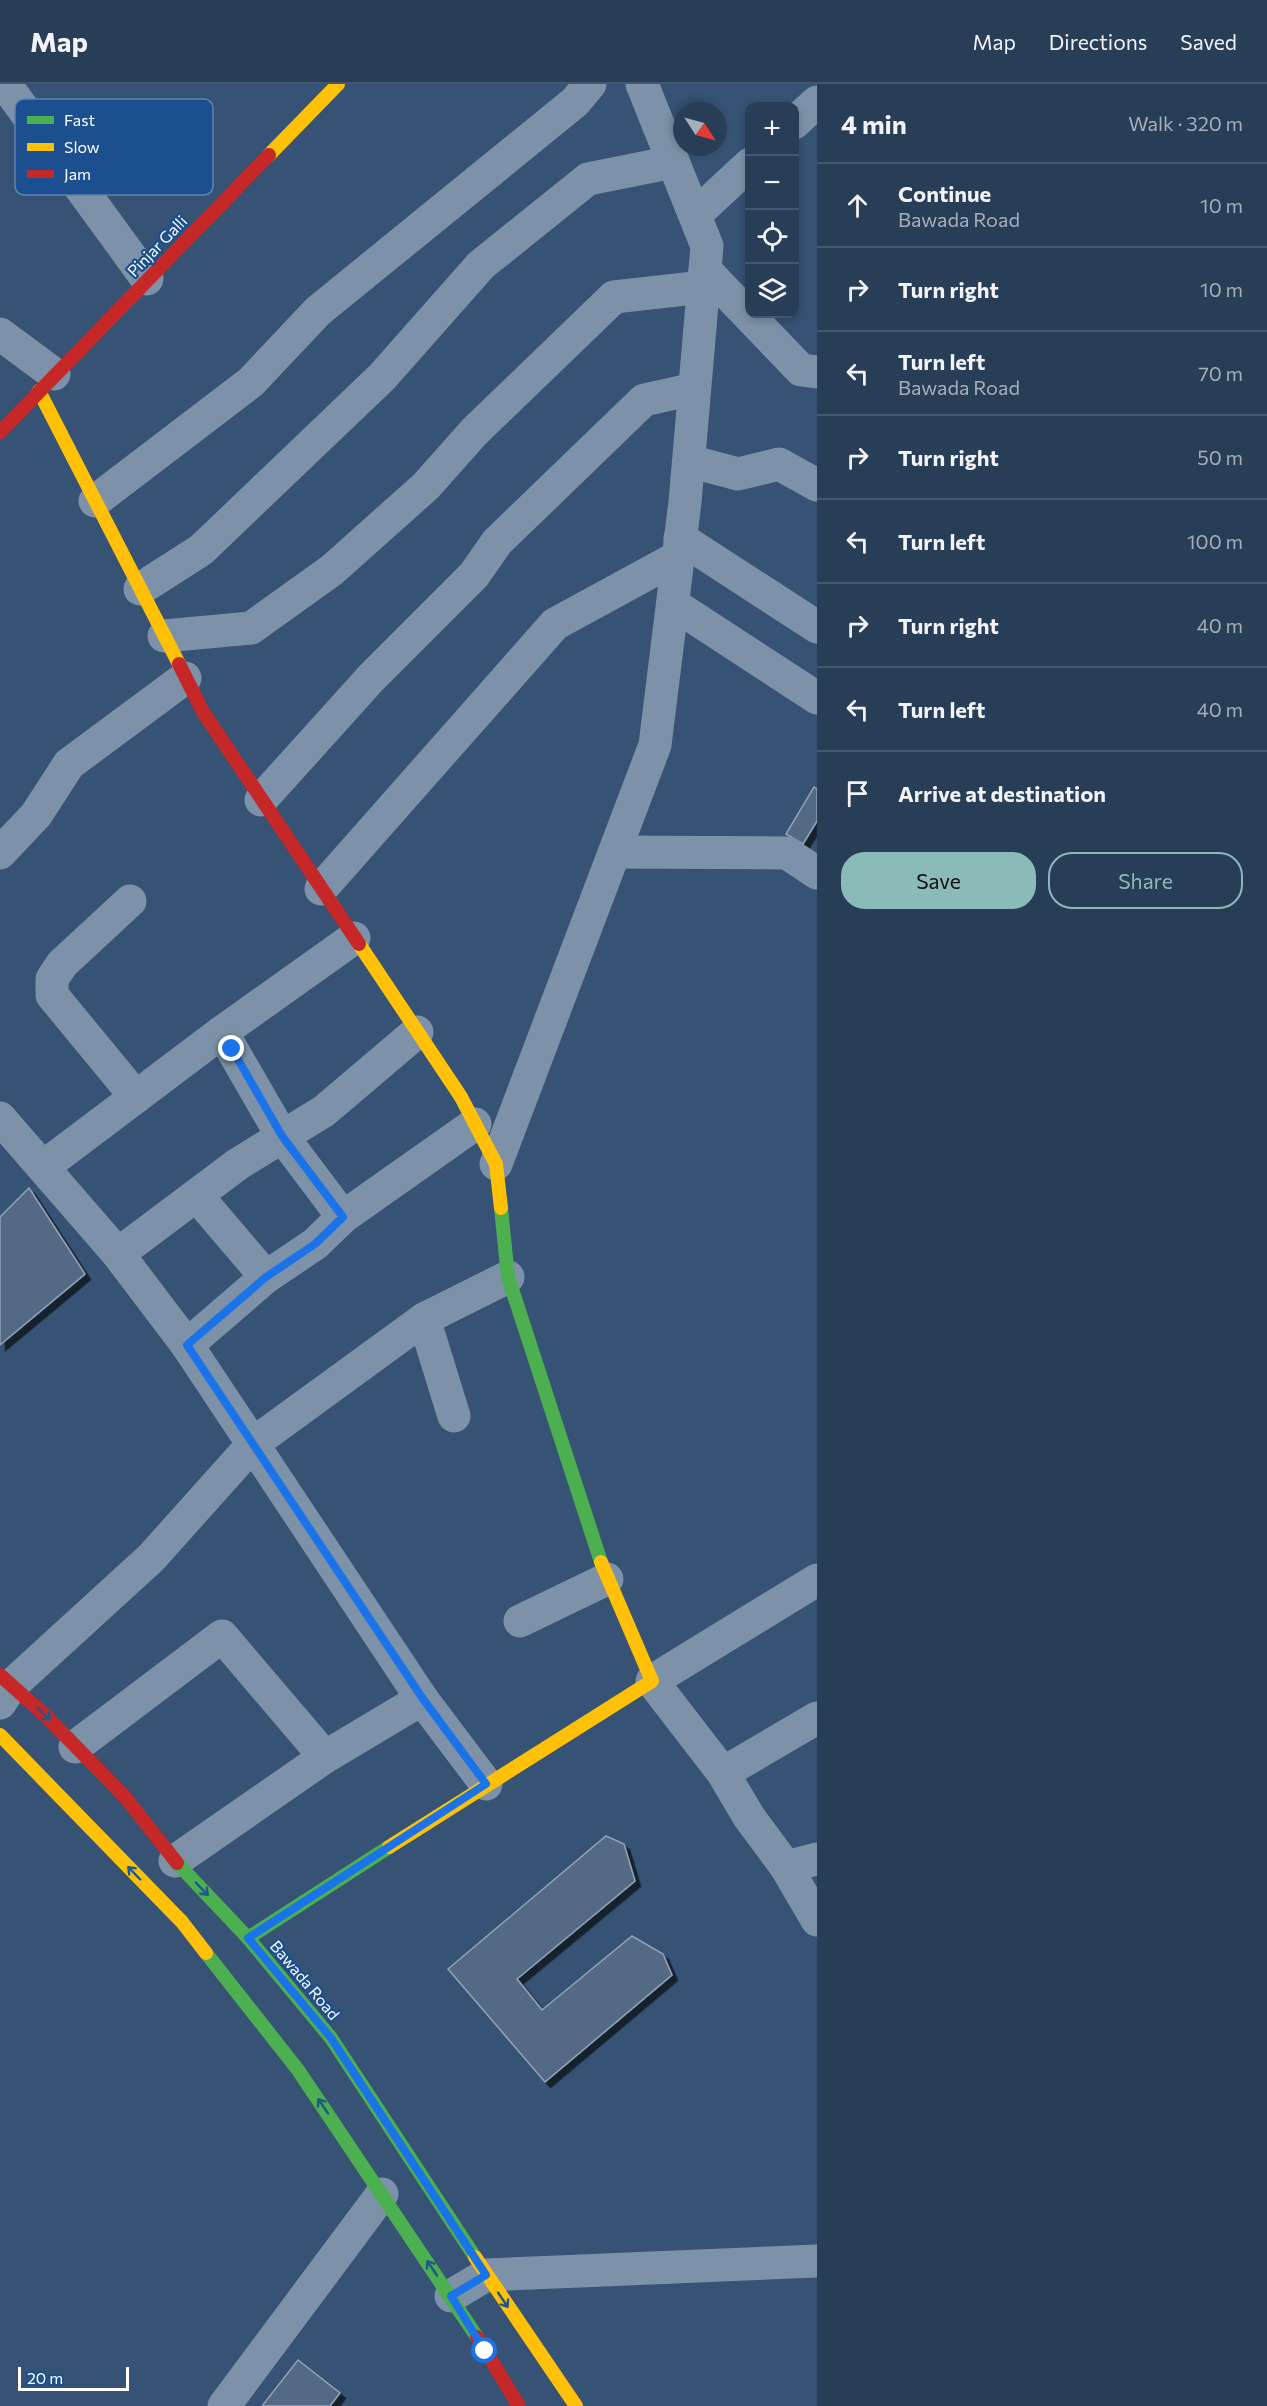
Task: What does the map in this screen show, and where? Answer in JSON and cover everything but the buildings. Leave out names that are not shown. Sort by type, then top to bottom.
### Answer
[{"type":"street","points":[[5,84],[16,99]]},
{"type":"street","name":"Pinjar Galli","points":[[0,432],[338,84]]},
{"type":"street","points":[[95,501],[251,382],[318,311],[566,110],[590,84]]},
{"type":"street","points":[[496,1164],[655,745],[688,461],[706,246],[642,84]]},
{"type":"street","points":[[799,119],[817,102]]},
{"type":"street","points":[[140,589],[201,550],[382,377],[481,265],[588,179],[673,162]]},
{"type":"street","points":[[694,215],[745,169]]},
{"type":"street","points":[[86,195],[147,279]]},
{"type":"street","points":[[704,278],[801,370],[817,372]]},
{"type":"street","points":[[164,636],[251,628],[332,570],[426,486],[474,432],[614,297],[704,278]]},
{"type":"street","points":[[0,334],[47,383],[95,501],[203,712],[461,1097],[496,1164],[508,1277],[607,1579],[652,1681],[723,1773],[749,1817],[802,1863],[817,1920]]},
{"type":"street","points":[[261,800],[371,678],[474,574],[497,542],[644,400],[694,389]]},
{"type":"street","points":[[688,461],[738,474],[779,464],[817,485]]},
{"type":"street","points":[[679,548],[817,627]]},
{"type":"street","points":[[321,890],[555,624],[679,548]]},
{"type":"street","points":[[673,604],[817,698]]},
{"type":"street","points":[[0,853],[36,815],[69,764],[185,678]]},
{"type":"street","points":[[616,852],[787,853],[817,873]]},
{"type":"street","points":[[130,901],[62,964],[52,979],[52,995],[136,1097]]},
{"type":"street","points":[[43,1167],[222,1032],[354,938]]},
{"type":"street","points":[[222,1032],[282,1136],[343,1217]]},
{"type":"street","points":[[118,1254],[238,1164],[324,1111],[417,1032]]},
{"type":"street","points":[[0,1118],[118,1254],[187,1345],[423,1699],[486,1784]]},
{"type":"street","points":[[187,1345],[266,1277],[315,1244],[343,1217],[475,1124]]},
{"type":"street","points":[[197,1196],[266,1277]]},
{"type":"street","points":[[4,1688],[151,1558],[254,1443],[424,1319],[508,1277]]},
{"type":"street","points":[[424,1319],[454,1416]]},
{"type":"street","points":[[520,1621],[607,1579]]},
{"type":"street","points":[[248,1938],[486,1784],[817,1581]]},
{"type":"street","points":[[75,1747],[222,1636],[325,1757]]},
{"type":"street","name":"Bawada Road","points":[[4,1688],[75,1747],[125,1797],[175,1861],[248,1938],[331,2038],[486,2275],[576,2406]]},
{"type":"street","points":[[175,1861],[325,1757],[423,1699]]},
{"type":"street","points":[[723,1773],[817,1718]]},
{"type":"street","points":[[0,1735],[182,1922],[298,2070],[451,2296],[519,2406]]},
{"type":"street","points":[[224,2406],[382,2194]]},
{"type":"street","points":[[451,2296],[486,2275],[817,2262]]},
{"type":"traffic: fast","points":[[501,1208],[508,1277],[601,1562]]},
{"type":"traffic: fast","points":[[248,1938],[389,1847]]},
{"type":"traffic: fast","points":[[177,1863],[248,1938],[331,2038],[475,2257]]},
{"type":"traffic: fast","points":[[206,1953],[298,2070],[477,2337]]},
{"type":"traffic: slow","points":[[269,155],[338,84]]},
{"type":"traffic: slow","points":[[39,391],[179,664]]},
{"type":"traffic: slow","points":[[359,944],[461,1097],[496,1164],[501,1208]]},
{"type":"traffic: slow","points":[[389,1847],[652,1681],[601,1562]]},
{"type":"traffic: slow","points":[[0,1735],[182,1922],[206,1953]]},
{"type":"traffic: slow","points":[[475,2257],[576,2406]]},
{"type":"traffic: jam","points":[[0,432],[269,155]]},
{"type":"traffic: jam","points":[[179,664],[203,712],[359,944]]},
{"type":"traffic: jam","points":[[0,1675],[47,1717],[125,1797],[177,1863]]},
{"type":"traffic: jam","points":[[477,2337],[519,2406]]},
{"type":"route","points":[[232,1049],[282,1136],[343,1217],[315,1244],[266,1277],[187,1345],[423,1699],[486,1784],[248,1938],[331,2038],[486,2275],[451,2296],[485,2351]]}]
